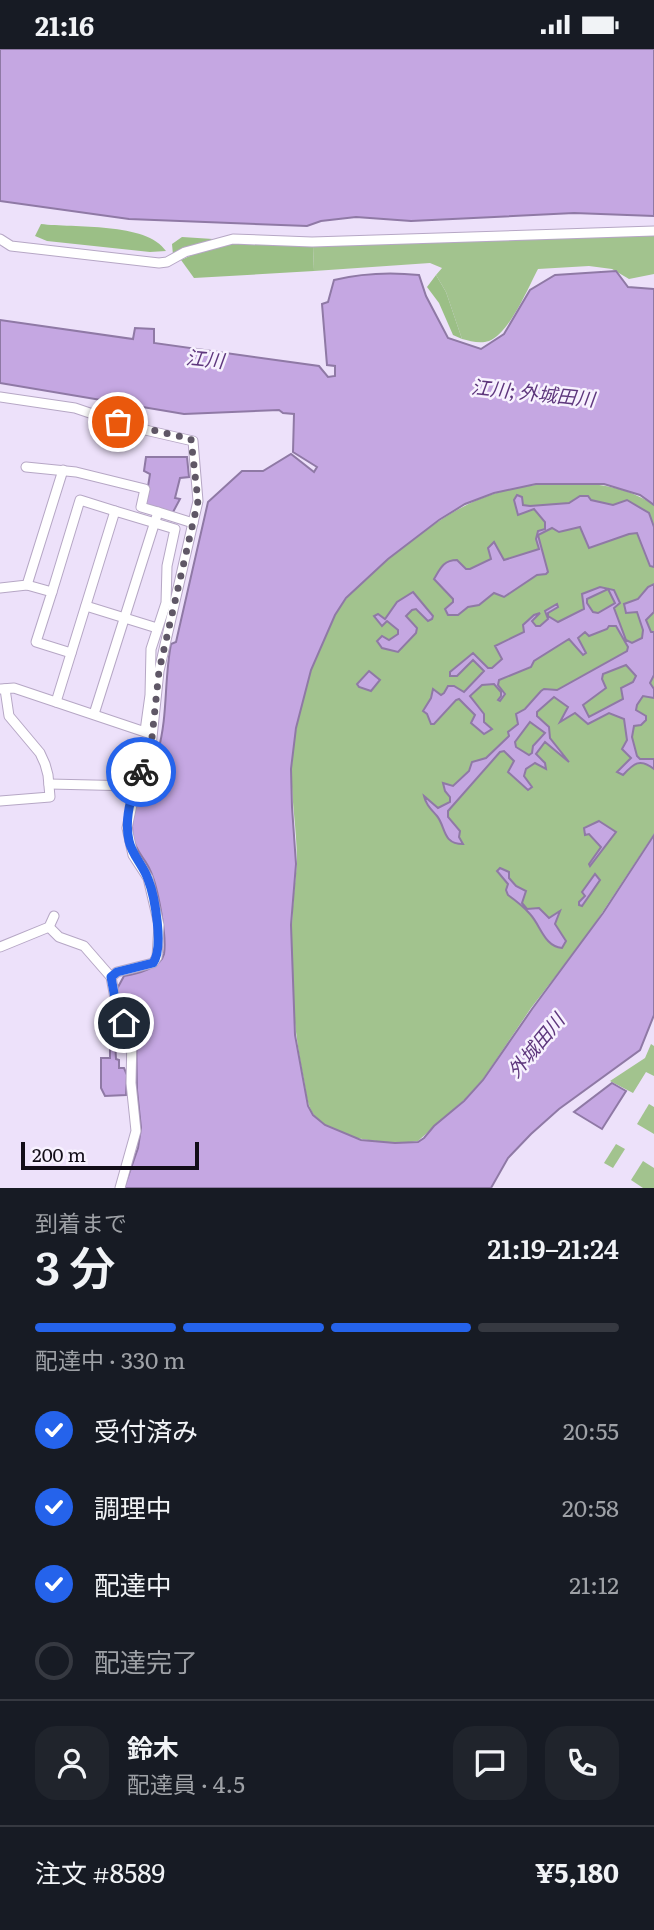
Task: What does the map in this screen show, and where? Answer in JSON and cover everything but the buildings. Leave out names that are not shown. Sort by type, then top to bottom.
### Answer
[{"type":"street","points":[[0,239],[11,246],[159,263],[167,262],[185,252],[233,239],[312,242],[654,231]]},
{"type":"street","points":[[0,397],[75,408],[128,426],[191,439],[198,501],[159,671],[149,733]]},
{"type":"street","points":[[26,467],[63,470],[145,489],[141,507],[193,523]]},
{"type":"street","points":[[27,585],[63,470]]},
{"type":"street","points":[[71,653],[36,642],[80,500],[175,529],[167,566],[166,603],[151,649],[151,747],[128,814],[129,840],[148,879],[159,925],[157,957],[153,963],[117,972],[111,977]]},
{"type":"street","points":[[56,702],[115,511]]},
{"type":"street","points":[[94,714],[158,512]]},
{"type":"street","points":[[0,588],[27,585],[52,592]]},
{"type":"street","points":[[86,606],[157,628]]},
{"type":"street","points":[[0,801],[50,797],[50,784],[40,753],[9,716],[3,689],[14,688],[149,733]]},
{"type":"street","points":[[50,784],[136,786]]},
{"type":"street","points":[[0,947],[49,927],[54,916]]},
{"type":"street","points":[[49,927],[59,937],[84,946],[111,977],[117,1009],[132,1036],[131,1083],[136,1131],[120,1188]]},
{"type":"green space","points":[[41,224],[127,231],[143,235],[166,251],[150,252],[47,241],[35,236]]},
{"type":"green space","points":[[654,233],[654,274],[629,279],[612,269],[589,266],[538,269],[511,320],[496,337],[486,342],[462,339],[446,292],[436,275],[442,268],[430,263],[314,271],[313,246]]},
{"type":"green space","points":[[182,237],[213,239],[173,255],[172,244]]},
{"type":"green space","points":[[233,242],[313,246],[314,271],[194,278],[181,260],[205,249]]},
{"type":"green space","points":[[436,275],[446,292],[462,339],[453,335],[439,303],[427,287]]},
{"type":"green space","points":[[563,483],[610,487],[654,505],[654,834],[588,934],[531,1008],[483,1079],[464,1100],[418,1141],[378,1141],[347,1135],[322,1123],[310,1107],[299,1055],[293,1004],[292,926],[297,845],[292,768],[295,734],[310,673],[326,633],[346,599],[357,586],[417,537],[455,511],[492,494]]},
{"type":"green space","points":[[651,1044],[654,1046],[654,1076],[646,1072],[633,1093],[610,1081],[645,1058]]},
{"type":"green space","points":[[649,1104],[654,1107],[654,1134],[637,1124]]},
{"type":"green space","points":[[616,1144],[625,1149],[613,1168],[604,1163]]},
{"type":"green space","points":[[643,1161],[654,1168],[654,1188],[643,1188],[631,1180]]},
{"type":"water","points":[[0,49],[654,49],[654,216],[574,213],[411,221],[356,217],[321,221],[307,226],[129,219],[0,201]]},
{"type":"water","points":[[616,271],[628,287],[654,289],[654,505],[640,495],[604,484],[536,484],[494,493],[465,504],[439,520],[388,559],[346,598],[335,615],[311,670],[296,728],[291,769],[296,864],[291,925],[295,1035],[308,1106],[313,1115],[325,1125],[361,1140],[418,1142],[483,1080],[603,913],[654,835],[654,1015],[640,1050],[559,1109],[531,1134],[508,1158],[491,1188],[124,1188],[138,1148],[141,1128],[136,1032],[121,1004],[117,989],[124,976],[158,963],[162,959],[165,946],[156,888],[150,870],[134,842],[133,814],[158,751],[171,644],[176,642],[208,502],[242,471],[263,471],[291,454],[314,472],[317,467],[293,452],[294,414],[279,410],[184,414],[0,383],[0,320],[133,339],[135,328],[154,329],[154,343],[319,366],[328,377],[335,376],[335,366],[327,365],[322,304],[328,302],[334,280],[376,274],[419,275],[426,296],[448,338],[481,349],[504,334],[530,290],[555,275]]},
{"type":"water","points":[[146,457],[187,457],[189,477],[180,478],[175,498],[180,499],[172,514],[145,505],[150,474],[144,471]]},
{"type":"water","points":[[517,495],[522,497],[523,505],[530,506],[569,503],[580,496],[588,496],[591,500],[613,505],[627,500],[649,513],[654,527],[654,567],[650,566],[637,533],[589,548],[580,527],[559,532],[552,528],[538,535],[548,572],[546,574],[537,575],[504,597],[494,593],[479,605],[468,607],[458,615],[448,615],[445,609],[453,599],[434,579],[445,563],[457,560],[466,569],[470,569],[491,559],[488,548],[494,542],[504,560],[539,549],[536,539],[538,531],[545,529],[545,522],[534,509],[518,515],[514,500]]},
{"type":"water","points":[[654,584],[654,612],[646,620],[651,632],[654,632],[654,675],[650,683],[654,689],[654,698],[643,696],[637,705],[636,710],[646,716],[646,720],[641,725],[634,726],[632,737],[637,756],[640,759],[654,759],[654,769],[637,763],[623,775],[617,772],[631,758],[622,749],[627,740],[624,719],[609,713],[588,724],[575,713],[560,722],[568,707],[554,697],[537,712],[537,716],[549,727],[550,738],[569,762],[545,742],[536,754],[545,763],[546,769],[535,763],[526,769],[524,776],[532,787],[528,790],[508,772],[514,761],[504,751],[500,752],[448,811],[448,817],[460,831],[459,837],[463,844],[451,841],[424,796],[438,808],[450,802],[443,783],[453,786],[469,771],[472,762],[486,758],[518,724],[516,714],[525,709],[541,691],[557,690],[627,651],[628,647],[616,626],[609,626],[589,636],[585,632],[578,638],[586,653],[583,655],[569,639],[534,661],[531,667],[499,680],[498,685],[505,694],[500,701],[501,692],[494,684],[482,685],[470,696],[484,714],[484,722],[492,729],[484,734],[471,723],[475,715],[459,699],[431,724],[423,711],[433,689],[441,695],[448,686],[454,686],[464,692],[484,671],[473,660],[457,676],[450,676],[450,672],[473,653],[488,668],[492,668],[502,659],[495,646],[524,632],[523,625],[534,615],[540,613],[532,621],[536,626],[540,626],[548,619],[545,611],[557,604],[558,607],[548,613],[548,616],[558,622],[584,609],[582,594],[600,587],[614,590],[620,603],[614,608],[626,640],[632,643],[642,638],[643,630],[637,612],[626,613],[624,604],[638,599]],"holes":[[[608,589],[615,603],[598,613],[593,612],[587,599]],[[626,665],[636,676],[633,682],[621,688],[623,699],[589,717],[583,705],[606,688],[603,674]],[[530,722],[545,733],[529,755],[516,747],[515,742]]]},
{"type":"water","points":[[413,592],[433,616],[432,619],[428,621],[416,609],[412,610],[406,616],[417,628],[416,633],[398,652],[382,648],[377,641],[382,636],[389,640],[398,634],[398,630],[387,621],[382,626],[374,616],[378,614],[385,619],[397,602]]},
{"type":"water","points":[[369,671],[380,680],[371,691],[357,684]]},
{"type":"water","points":[[599,821],[616,832],[590,866],[601,847],[589,834],[585,835],[584,828]]},
{"type":"water","points":[[500,868],[509,872],[509,878],[516,886],[526,891],[522,903],[527,909],[539,908],[549,918],[560,911],[555,924],[566,941],[562,948],[551,944],[530,914],[508,895],[508,884],[497,871]]},
{"type":"water","points":[[595,874],[600,880],[582,906],[579,905],[585,896],[582,892]]},
{"type":"water","points":[[118,1023],[125,1036],[123,1041],[127,1043],[115,1041],[119,1068],[124,1068],[127,1075],[126,1095],[105,1096],[101,1088],[101,1058],[110,1058],[110,1033]]},
{"type":"water","points":[[612,1083],[626,1091],[602,1129],[574,1112]]},
{"type":"way so far","points":[[118,422],[191,439],[198,501],[159,671],[151,747],[141,772]]},
{"type":"route","points":[[124,1023],[117,1009],[111,977],[117,972],[153,963],[158,949],[159,925],[148,879],[134,855],[127,828],[128,814],[141,772]]},
{"type":"water label","name":"江川","points":[[205,358]]},
{"type":"water label","name":"江川; 外城田川","points":[[533,392]]},
{"type":"water label","name":"外城田川","points":[[535,1045]]}]
